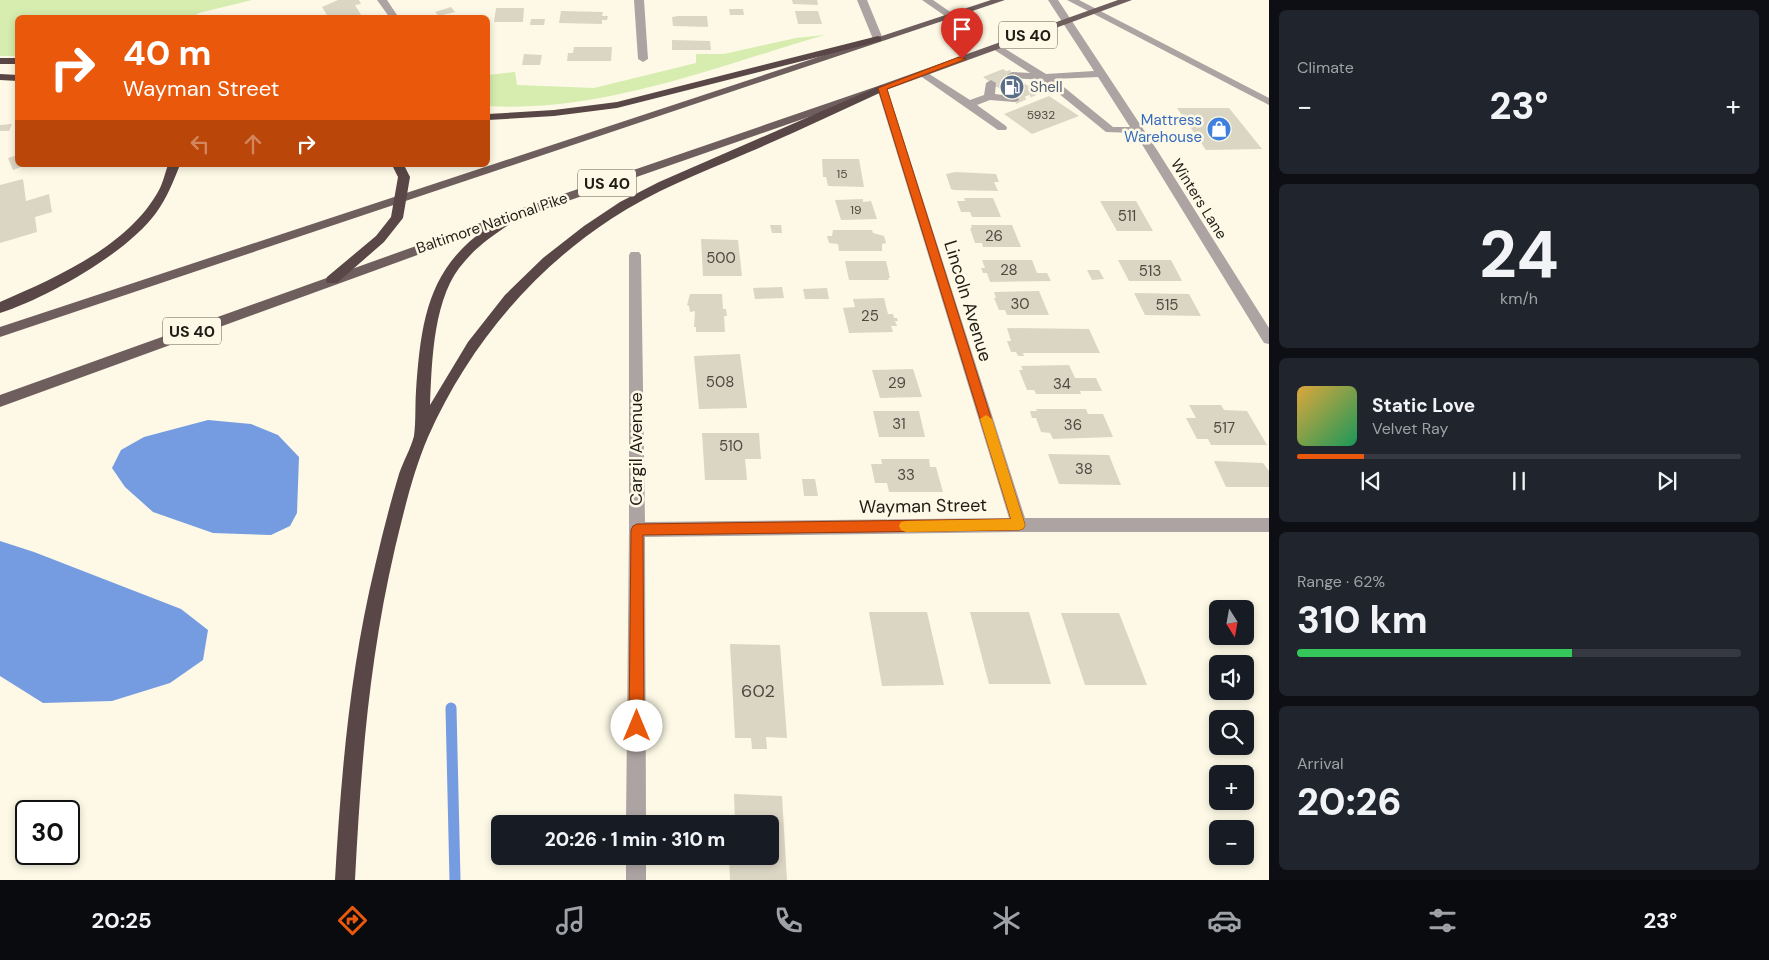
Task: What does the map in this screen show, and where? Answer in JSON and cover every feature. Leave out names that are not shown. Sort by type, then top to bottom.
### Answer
[{"type":"highway","points":[[490,117],[617,105],[878,39]]},
{"type":"highway","points":[[0,61],[15,61]]},
{"type":"highway","points":[[0,77],[15,78]]},
{"type":"highway","points":[[345,880],[351,768],[366,656],[383,564],[400,498],[421,436],[478,340],[510,297],[545,264],[589,228],[630,202],[677,178],[746,150],[882,88]]},
{"type":"highway","points":[[0,308],[72,273],[123,240],[147,215],[164,190],[173,167]]},
{"type":"highway","points":[[332,280],[380,239],[397,218],[402,198],[404,177],[399,167]]},
{"type":"highway","points":[[421,436],[425,374],[434,307],[441,286],[454,265],[474,244],[515,215]]},
{"type":"main road","name":"US 40","points":[[0,332],[1000,0]]},
{"type":"main road","name":"Baltimore National Pike","points":[[0,401],[332,280],[882,88],[1127,0]]},
{"type":"street","points":[[382,0],[393,15]]},
{"type":"street","points":[[639,0],[644,59]]},
{"type":"street","points":[[862,0],[878,39]]},
{"type":"street","points":[[927,0],[950,16]]},
{"type":"street","name":"Winters Lane","points":[[1053,0],[1138,130],[1269,339]]},
{"type":"street","points":[[1072,0],[1269,102]]},
{"type":"street","points":[[996,47],[1043,76],[1110,130],[1138,130]]},
{"type":"street","points":[[924,73],[1002,128]]},
{"type":"street","points":[[1012,75],[1100,74]]},
{"type":"street","points":[[1023,83],[1043,76]]},
{"type":"street","points":[[1034,90],[1043,76]]},
{"type":"street","points":[[989,97],[991,83]]},
{"type":"street","name":"Lincoln Avenue","points":[[882,88],[1019,525]]},
{"type":"street","points":[[969,104],[1002,91]]},
{"type":"street","points":[[989,97],[1014,99]]},
{"type":"street","name":"Cargil Avenue","points":[[635,255],[636,815]]},
{"type":"street","name":"Wayman Street","points":[[637,530],[1019,525],[1269,525]]},
{"type":"street","points":[[636,865],[636,880]]},
{"type":"green space","points":[[0,0],[252,0],[196,15],[15,15],[15,56],[0,56]]},
{"type":"green space","points":[[825,35],[701,73],[616,95],[574,102],[531,106],[490,106],[490,75],[515,72],[517,85],[594,88],[696,63],[696,54],[724,54],[796,38]]},
{"type":"water","points":[[208,420],[251,424],[278,435],[299,457],[297,513],[290,526],[271,535],[213,533],[153,512],[125,487],[112,468],[121,450],[144,437]]},
{"type":"water","points":[[0,541],[34,552],[181,609],[208,630],[203,660],[170,683],[112,701],[43,703],[0,676]]},
{"type":"building","points":[[338,0],[359,0],[361,4],[355,5],[361,15],[327,15],[322,7]]},
{"type":"building","points":[[792,0],[817,0],[818,5],[793,4]]},
{"type":"building","points":[[451,7],[455,12],[438,15],[435,12]]},
{"type":"building","points":[[496,8],[524,8],[523,22],[494,22]]},
{"type":"building","points":[[729,9],[743,9],[744,15],[730,15]]},
{"type":"building","points":[[561,11],[603,12],[602,16],[608,16],[607,20],[602,20],[602,24],[559,23]]},
{"type":"building","points":[[795,11],[818,11],[822,24],[798,24]]},
{"type":"building","points":[[707,16],[708,27],[673,26],[672,17]]},
{"type":"building","points":[[531,19],[545,19],[544,25],[530,25]]},
{"type":"building","points":[[672,40],[710,41],[711,50],[672,50]]},
{"type":"building","points":[[574,47],[612,47],[611,61],[567,61],[568,53],[573,53]]},
{"type":"building","points":[[524,54],[542,55],[540,65],[522,65]]},
{"type":"building","name":"Shell","points":[[1003,69],[1037,92],[1016,100],[983,77]]},
{"type":"building","points":[[1049,96],[1079,116],[1032,134],[1004,114]]},
{"type":"building","name":"Mattress Warehouse","points":[[1177,108],[1229,108],[1262,149],[1206,150]]},
{"type":"building","points":[[12,124],[9,131],[0,131],[0,125]]},
{"type":"building","points":[[15,156],[15,167],[21,167],[13,170],[8,158]]},
{"type":"building","points":[[822,159],[859,159],[864,187],[828,186],[826,177],[823,177]]},
{"type":"building","points":[[955,172],[996,174],[999,182],[994,182],[998,191],[951,189],[946,174]]},
{"type":"building","points":[[23,179],[26,201],[49,194],[52,212],[35,217],[37,232],[0,243],[0,185]]},
{"type":"building","points":[[964,198],[993,198],[1001,217],[972,217],[970,212],[961,212],[957,201],[965,201]]},
{"type":"building","points":[[863,199],[863,202],[871,201],[877,219],[841,220],[835,200]]},
{"type":"building","points":[[1100,201],[1136,201],[1153,231],[1117,231]]},
{"type":"building","points":[[770,225],[781,225],[782,233],[772,233]]},
{"type":"building","points":[[971,225],[1012,225],[1021,247],[983,247],[982,243],[975,243],[970,228],[972,228]]},
{"type":"building","points":[[833,230],[872,230],[873,233],[884,236],[886,243],[882,244],[882,251],[839,251],[838,244],[829,243],[827,236],[832,236]]},
{"type":"building","points":[[701,239],[738,240],[742,276],[703,276]]},
{"type":"building","points":[[982,260],[1032,260],[1037,273],[1047,273],[1051,281],[990,282],[987,273],[983,273],[981,268],[985,268]]},
{"type":"building","points":[[1118,260],[1171,260],[1182,281],[1129,281]]},
{"type":"building","points":[[845,261],[886,261],[890,278],[888,278],[889,280],[849,280]]},
{"type":"building","points":[[1087,270],[1099,270],[1104,279],[1092,280]]},
{"type":"building","points":[[782,287],[784,298],[755,299],[753,288]]},
{"type":"building","points":[[827,288],[829,299],[805,299],[803,289]]},
{"type":"building","points":[[1039,291],[1049,315],[1007,315],[1005,310],[999,310],[994,298],[996,298],[994,292]]},
{"type":"building","points":[[1134,293],[1189,294],[1201,316],[1145,315]]},
{"type":"building","points":[[690,294],[722,294],[723,309],[726,309],[727,316],[724,316],[725,332],[696,332],[696,327],[694,327],[695,311],[690,312],[687,305]]},
{"type":"building","points":[[884,298],[888,314],[893,314],[894,318],[897,318],[898,321],[895,321],[897,326],[891,326],[893,332],[849,333],[843,308],[855,307],[853,299]]},
{"type":"building","points":[[1007,328],[1089,329],[1100,353],[1023,353],[1024,356],[1018,356],[1016,352],[1011,352],[1007,341],[1011,341]]},
{"type":"building","points":[[740,354],[747,408],[699,409],[694,356]]},
{"type":"building","points":[[1069,365],[1075,378],[1096,378],[1102,391],[1080,391],[1081,394],[1036,394],[1034,390],[1027,390],[1019,370],[1023,370],[1021,366]]},
{"type":"building","points":[[913,369],[922,397],[880,398],[872,370]]},
{"type":"building","points":[[1189,405],[1221,405],[1224,410],[1247,411],[1267,445],[1211,445],[1208,439],[1197,439],[1186,418],[1196,418]]},
{"type":"building","points":[[1036,409],[1086,409],[1088,414],[1103,414],[1113,437],[1053,439],[1050,433],[1041,432],[1036,418],[1032,418],[1030,411],[1037,411]]},
{"type":"building","points":[[873,411],[919,411],[925,437],[879,437]]},
{"type":"building","points":[[702,433],[759,433],[761,459],[745,459],[747,480],[705,480]]},
{"type":"building","points":[[1048,454],[1109,455],[1121,485],[1059,484]]},
{"type":"building","points":[[881,459],[929,459],[930,467],[936,467],[943,492],[889,492],[887,483],[875,483],[871,464],[882,464]]},
{"type":"building","points":[[1214,461],[1263,463],[1269,471],[1269,487],[1226,487]]},
{"type":"building","points":[[802,479],[815,479],[818,496],[804,496]]},
{"type":"building","points":[[869,612],[927,612],[944,685],[882,686]]},
{"type":"building","points":[[970,612],[1029,612],[1051,684],[989,684]]},
{"type":"building","points":[[1061,613],[1119,613],[1147,685],[1085,685]]},
{"type":"building","points":[[730,644],[780,645],[787,738],[766,737],[767,749],[752,749],[751,738],[735,738]]},
{"type":"building","points":[[734,794],[782,796],[787,880],[730,880],[729,865],[779,865],[779,815],[735,815]]},
{"type":"waterway","points":[[451,708],[455,880]]},
{"type":"tunnel","points":[[991,83],[1012,75]]},
{"type":"tunnel","points":[[1002,91],[1023,83]]},
{"type":"tunnel","points":[[1014,99],[1034,90]]},
{"type":"slow traffic","points":[[906,526],[1019,525],[986,419]]},
{"type":"place","name":"Shell","points":[[1012,87]]},
{"type":"place","name":"Mattress Warehouse","points":[[1219,129]]},
{"type":"route","points":[[637,726],[637,530],[1019,525],[882,88],[962,59]]}]
